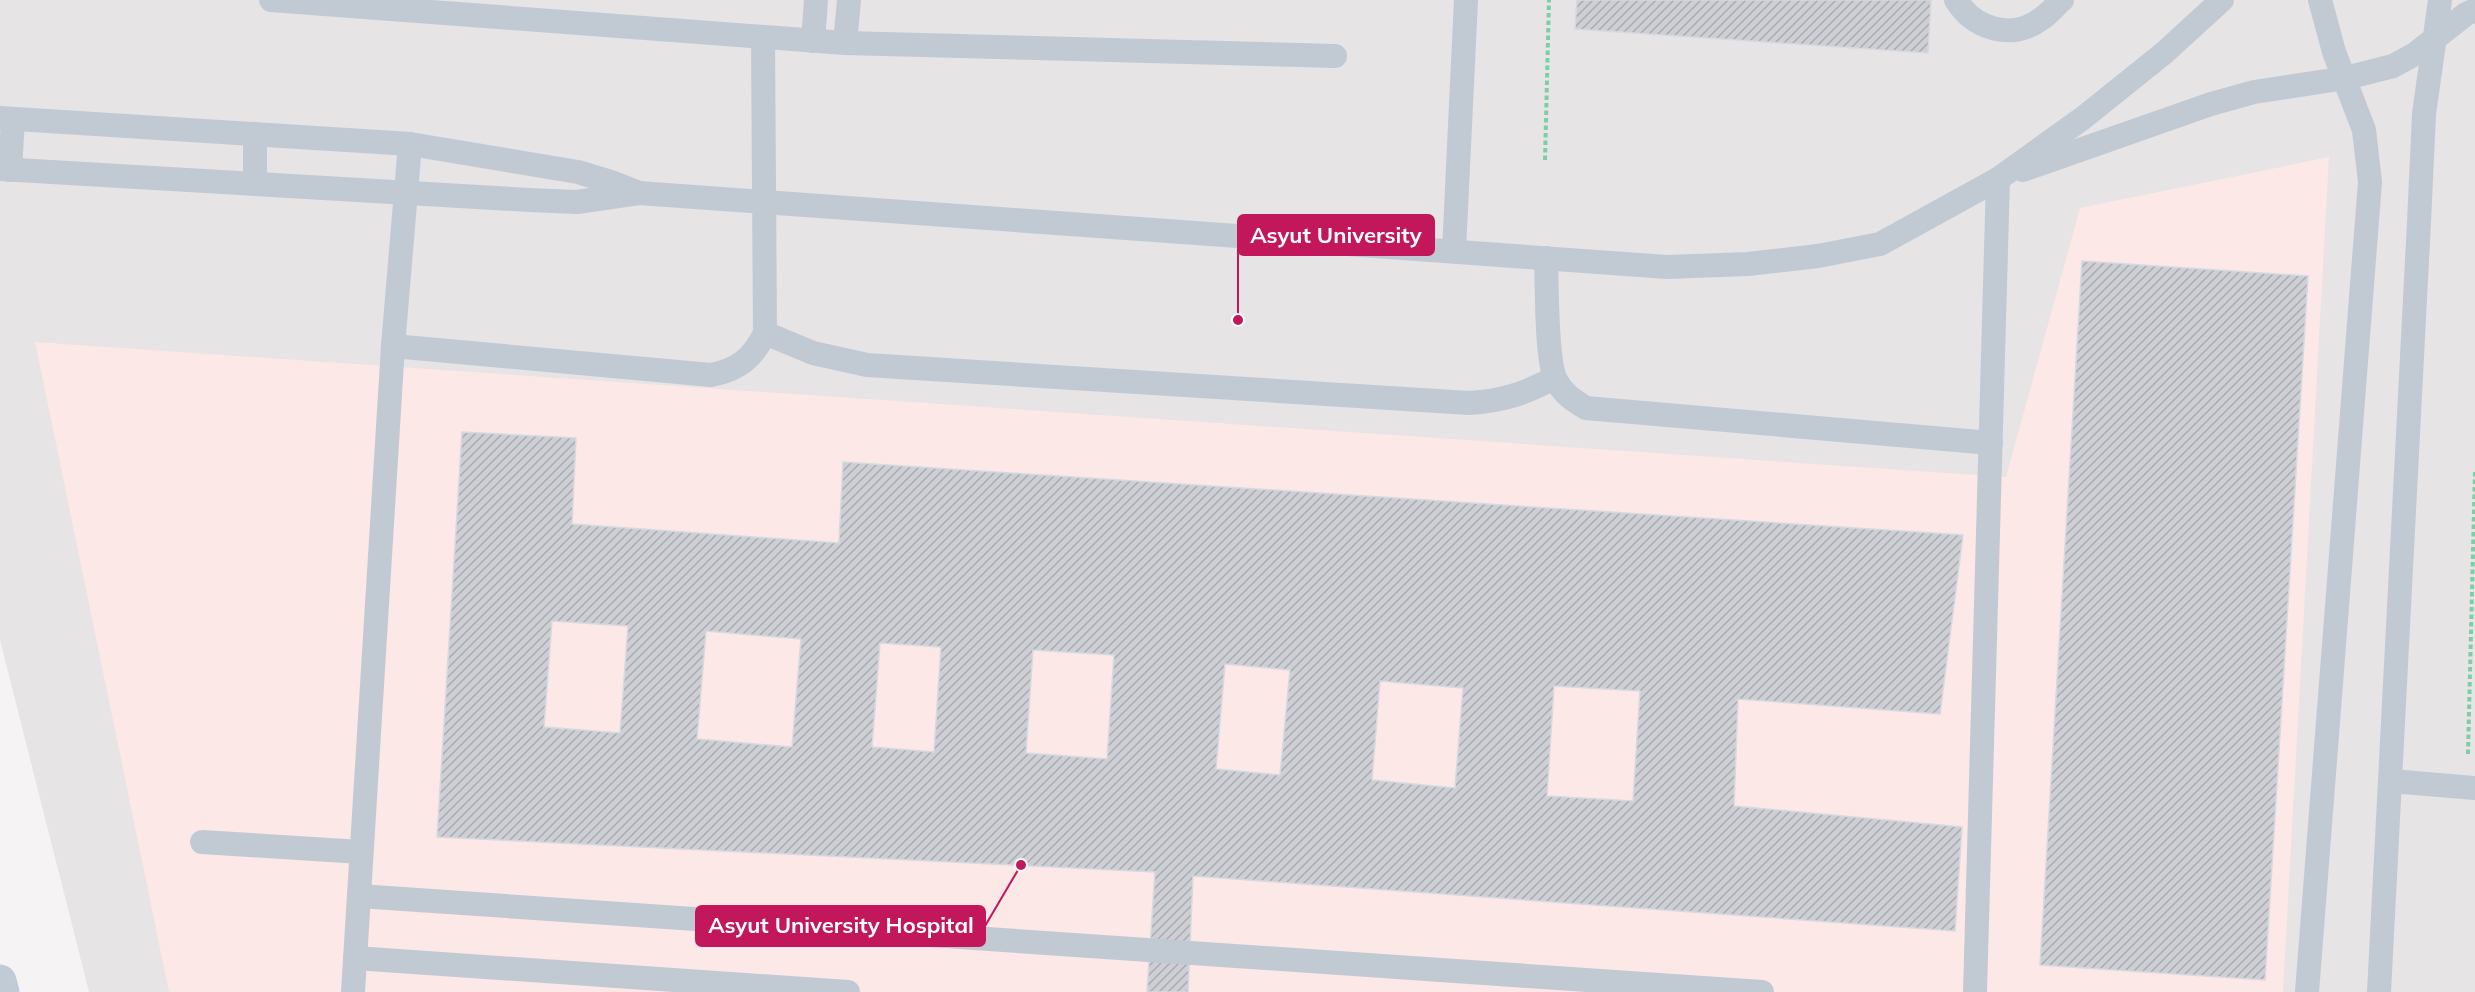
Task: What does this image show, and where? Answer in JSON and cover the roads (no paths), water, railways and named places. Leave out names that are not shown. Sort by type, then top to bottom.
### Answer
[{"type":"main road","points":[[0,981],[3,992]]},
{"type":"lane","points":[[271,0],[845,43],[1335,56]]},
{"type":"lane","points":[[813,40],[816,0]]},
{"type":"lane","points":[[845,43],[849,0]]},
{"type":"lane","points":[[1454,251],[1466,0]]},
{"type":"lane","points":[[1956,0],[1974,21],[1990,28],[2008,31],[2025,28],[2041,20],[2062,0]]},
{"type":"lane","points":[[639,193],[578,172],[410,144],[6,119],[5,169],[577,202],[639,193],[1667,267],[1748,264],[1818,256],[1880,244],[1998,179],[2083,118],[2164,53],[2222,0]]},
{"type":"lane","points":[[2307,992],[2370,182],[2364,130],[2346,78],[2334,52],[2320,0]]},
{"type":"lane","points":[[2379,992],[2420,168],[2424,114],[2440,0]]},
{"type":"lane","points":[[1998,179],[2211,104],[2254,92],[2346,78],[2393,66],[2415,54],[2475,10]]},
{"type":"lane","points":[[393,346],[711,375],[728,372],[745,363],[758,349],[765,333],[763,37]]},
{"type":"lane","points":[[255,134],[255,184]]},
{"type":"lane","points":[[353,992],[393,346],[410,144]]},
{"type":"lane","points":[[1975,992],[1998,179]]},
{"type":"lane","points":[[1546,258],[1550,356],[1554,378],[1567,397],[1586,408],[1991,443]]},
{"type":"lane","points":[[765,333],[813,353],[867,365],[1468,403],[1501,400],[1529,392],[1554,378]]},
{"type":"lane","points":[[2391,781],[2471,788]]},
{"type":"lane","points":[[202,842],[361,852]]},
{"type":"lane","points":[[358,896],[1761,992]]},
{"type":"lane","points":[[355,958],[848,992]]},
{"type":"place","name":"Asyut University","points":[[1238,320]]},
{"type":"place","name":"Asyut University Hospital","points":[[1021,865]]}]
